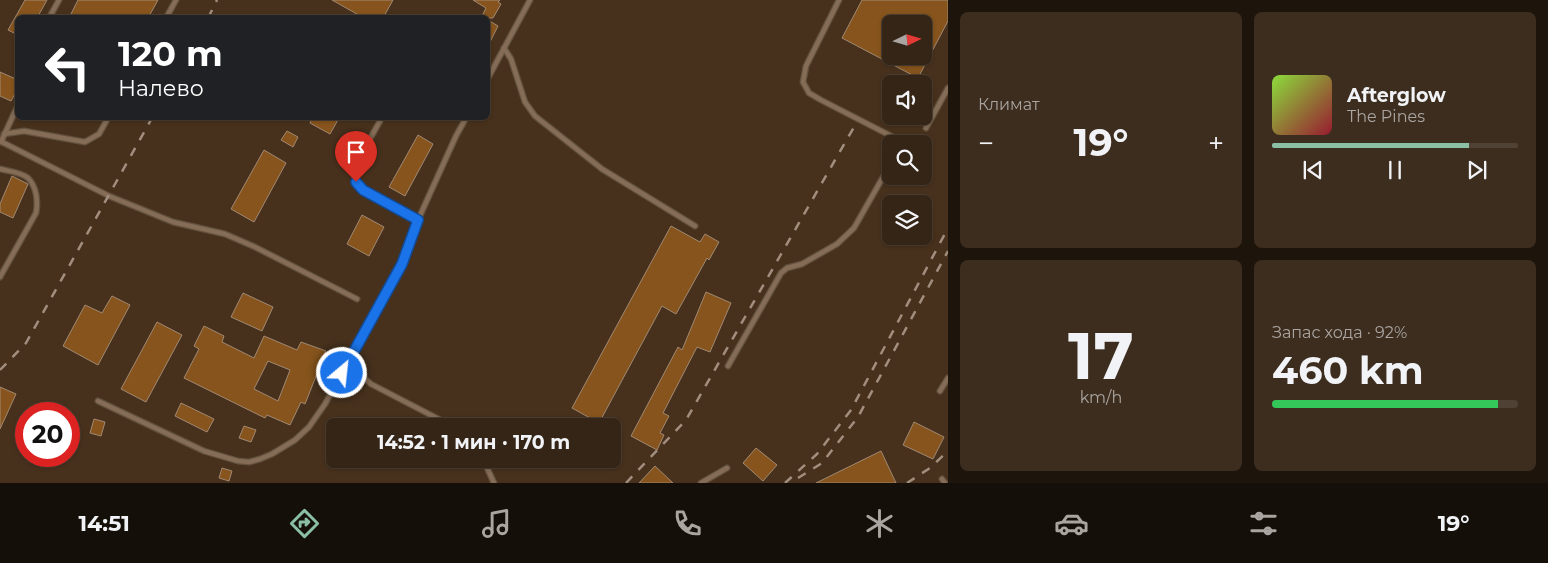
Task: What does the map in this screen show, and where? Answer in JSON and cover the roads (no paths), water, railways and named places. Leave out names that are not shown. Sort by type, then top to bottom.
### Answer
[{"type":"lane","points":[[51,15],[59,0]]},
{"type":"lane","points":[[168,15],[176,0]]},
{"type":"lane","points":[[490,74],[530,0]]},
{"type":"lane","points":[[839,0],[806,66],[803,82],[809,92],[821,100],[889,135]]},
{"type":"lane","points":[[504,48],[511,59],[525,102],[534,116],[602,170],[695,226]]},
{"type":"lane","points":[[926,128],[948,88]]},
{"type":"lane","points":[[15,111],[0,142],[108,196],[172,222],[225,234],[357,299]]},
{"type":"lane","points":[[4,134],[24,131],[85,142],[99,134],[107,120]]},
{"type":"lane","points":[[98,401],[204,451],[238,461],[249,462],[272,454],[294,440],[309,427],[325,404],[402,264],[418,220],[465,120]]},
{"type":"lane","points":[[380,121],[353,169],[356,182],[363,190],[418,220]]},
{"type":"lane","points":[[0,169],[28,178],[36,194],[38,204],[36,214],[0,277]]},
{"type":"lane","points":[[728,366],[781,273],[788,268],[802,264],[837,244],[854,228],[882,179]]},
{"type":"lane","points":[[350,358],[362,376],[371,384],[437,418]]},
{"type":"lane","points":[[940,391],[948,378]]},
{"type":"lane","points":[[488,468],[494,483]]},
{"type":"lane","points":[[702,483],[727,468]]},
{"type":"railway","points":[[210,15],[217,0]]},
{"type":"railway","points":[[0,370],[26,343],[151,120]]},
{"type":"railway","points":[[626,483],[686,420],[854,127]]},
{"type":"railway","points":[[785,483],[817,454],[851,410],[948,228]]},
{"type":"railway","points":[[798,478],[822,463],[858,417],[948,251]]},
{"type":"railway","points":[[907,483],[930,468],[948,451]]}]
